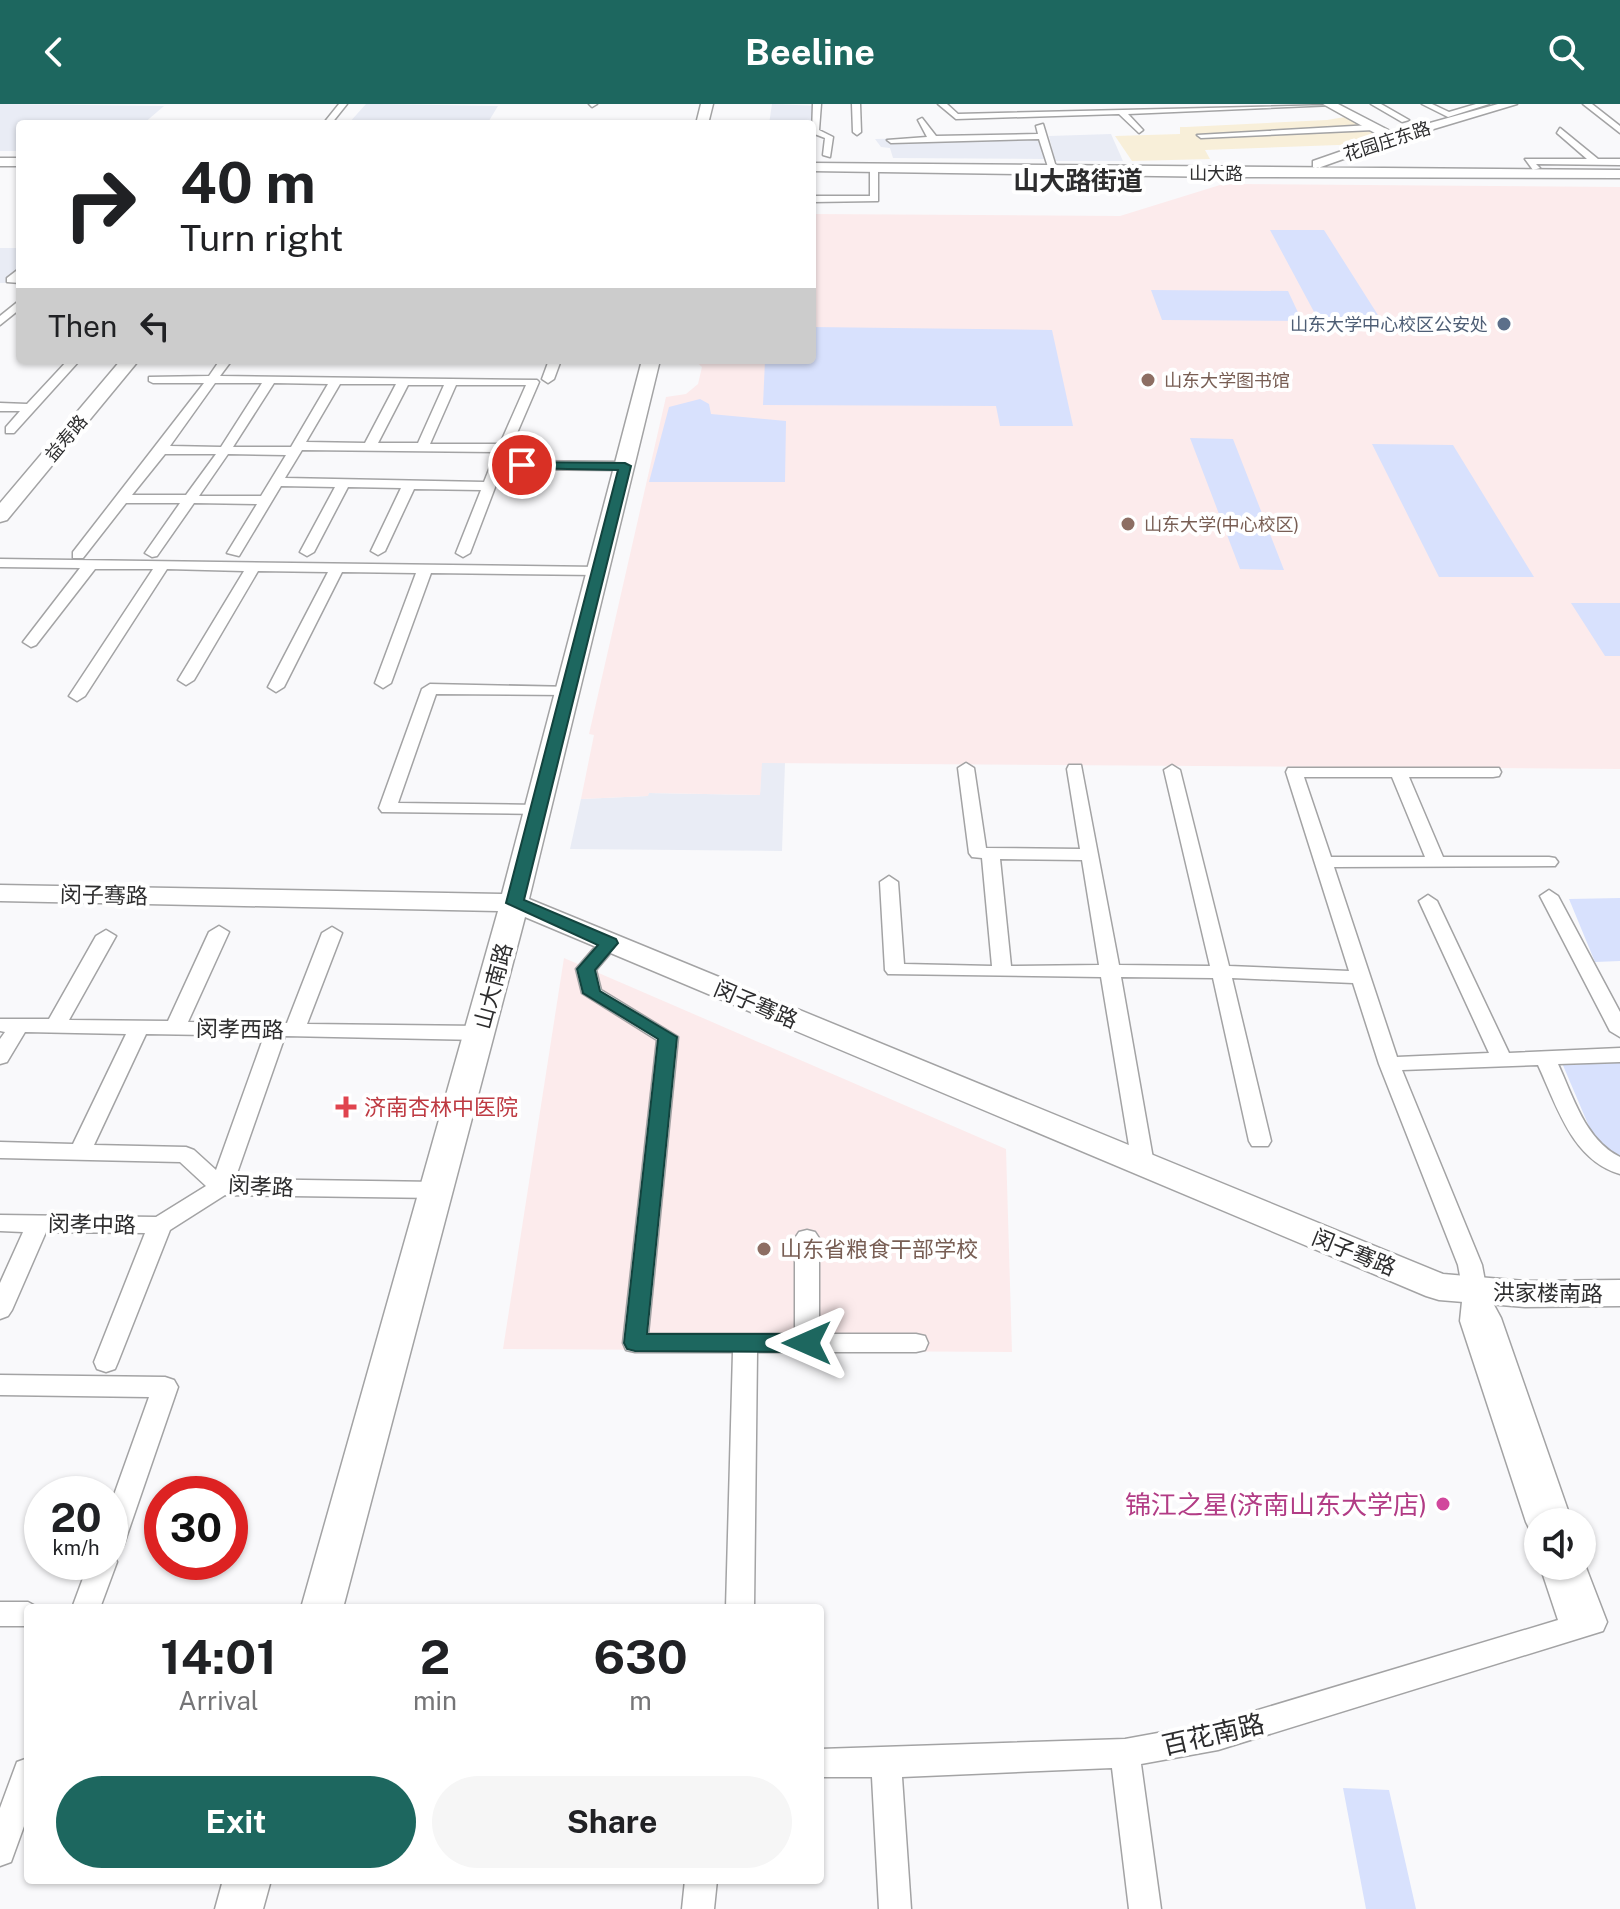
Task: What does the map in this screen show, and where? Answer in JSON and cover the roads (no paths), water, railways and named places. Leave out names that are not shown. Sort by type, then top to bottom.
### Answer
[{"type":"main road","points":[[1329,104],[1393,137]]},
{"type":"main road","name":"花园庄东路","points":[[1310,167],[1393,137],[1511,104]]},
{"type":"main road","name":"山大路","points":[[816,166],[1536,168],[1620,171]]},
{"type":"main road","name":"山大路","points":[[816,166],[1227,173],[1620,171]]},
{"type":"main road","name":"益寿路","points":[[0,516],[127,364]]},
{"type":"main road","name":"山大南路","points":[[323,1604],[515,903],[650,364]]},
{"type":"main road","name":"闵子骞路","points":[[0,893],[515,903],[1439,1287],[1475,1292]]},
{"type":"main road","name":"洪家楼南路","points":[[1475,1292],[1619,1296]]},
{"type":"main road","points":[[239,1909],[246,1884]]},
{"type":"street","points":[[330,120],[343,104]]},
{"type":"street","points":[[856,104],[857,132]]},
{"type":"street","points":[[942,104],[956,117],[1074,115],[1084,119],[1122,108],[1134,112],[1178,107],[1329,104]]},
{"type":"street","points":[[1027,104],[1044,136],[1052,167]]},
{"type":"street","points":[[1075,104],[1084,119]]},
{"type":"street","points":[[1375,104],[1405,120]]},
{"type":"street","points":[[1426,104],[1448,115],[1485,104]]},
{"type":"street","points":[[1587,104],[1620,130]]},
{"type":"street","points":[[1268,105],[1287,118]]},
{"type":"street","points":[[1217,106],[1230,119]]},
{"type":"street","points":[[1122,108],[1139,130]]},
{"type":"street","points":[[1166,110],[1180,122]]},
{"type":"street","points":[[972,118],[980,138]]},
{"type":"street","points":[[922,120],[933,139]]},
{"type":"street","points":[[1201,135],[1371,128]]},
{"type":"street","points":[[1603,129],[1611,137]]},
{"type":"street","points":[[816,131],[829,137],[827,155]]},
{"type":"street","points":[[1560,131],[1595,161]]},
{"type":"street","points":[[891,140],[1044,136]]},
{"type":"street","points":[[1536,168],[1528,161],[1620,162]]},
{"type":"street","points":[[816,199],[875,199],[874,168]]},
{"type":"street","points":[[0,322],[13,308]]},
{"type":"street","points":[[10,430],[70,364]]},
{"type":"street","points":[[31,642],[122,499],[223,364]]},
{"type":"street","points":[[548,379],[554,364]]},
{"type":"street","points":[[77,696],[189,500],[278,376]]},
{"type":"street","points":[[153,379],[278,376],[336,380],[533,382],[463,553]]},
{"type":"street","points":[[234,553],[336,380]]},
{"type":"street","points":[[369,448],[404,381]]},
{"type":"street","points":[[422,448],[452,381]]},
{"type":"street","points":[[0,407],[30,408]]},
{"type":"street","points":[[161,450],[504,448]]},
{"type":"street","points":[[497,465],[625,466]]},
{"type":"street","points":[[276,482],[489,486]]},
{"type":"street","points":[[307,552],[344,483]]},
{"type":"street","points":[[378,551],[410,484]]},
{"type":"street","points":[[122,499],[265,500]]},
{"type":"street","points":[[0,563],[157,559],[254,566],[598,571]]},
{"type":"street","points":[[186,680],[254,566]]},
{"type":"street","points":[[276,687],[337,568]]},
{"type":"street","points":[[383,683],[425,569]]},
{"type":"street","points":[[538,810],[388,808],[430,689],[568,690]]},
{"type":"street","points":[[966,768],[978,853],[1090,855]]},
{"type":"street","points":[[1075,769],[1143,1164]]},
{"type":"street","points":[[1172,770],[1260,1141]]},
{"type":"street","points":[[1493,772],[1294,772],[1389,1064],[1470,1265],[1475,1292],[1472,1321],[1534,1508]]},
{"type":"street","points":[[1398,772],[1436,862]]},
{"type":"street","points":[[990,853],[1002,972],[1221,972],[1361,977]]},
{"type":"street","points":[[1323,862],[1549,862]]},
{"type":"street","points":[[889,882],[895,970],[1009,972]]},
{"type":"street","points":[[1549,896],[1620,1031]]},
{"type":"street","points":[[1428,901],[1502,1060]]},
{"type":"street","points":[[175,1028],[219,932]]},
{"type":"street","points":[[221,1187],[286,1030],[332,933]]},
{"type":"street","points":[[55,1026],[106,936]]},
{"type":"street","points":[[609,943],[586,969],[592,993],[668,1037],[635,1343],[916,1343]]},
{"type":"street","points":[[0,1057],[9,1026]]},
{"type":"street","name":"闵孝西路","points":[[9,1026],[480,1033]]},
{"type":"street","points":[[80,1152],[139,1027]]},
{"type":"street","points":[[1389,1064],[1620,1055]]},
{"type":"street","points":[[1545,1058],[1587,1143],[1608,1163],[1620,1166]]},
{"type":"street","name":"闵孝路","points":[[0,1150],[186,1155],[221,1187],[437,1190]]},
{"type":"street","name":"闵孝中路","points":[[0,1223],[160,1225],[221,1187]]},
{"type":"street","points":[[0,1310],[38,1224]]},
{"type":"street","points":[[106,1362],[160,1225]]},
{"type":"street","points":[[807,1238],[807,1343]]},
{"type":"street","points":[[1475,1292],[1489,1318],[1554,1508]]},
{"type":"street","points":[[740,1604],[745,1343]]},
{"type":"street","points":[[0,1385],[165,1387],[128,1493]]},
{"type":"street","points":[[87,1604],[96,1580]]},
{"type":"street","points":[[1561,1580],[1584,1625]]},
{"type":"street","points":[[1576,1580],[1584,1625]]},
{"type":"street","points":[[0,1614],[24,1614]]},
{"type":"street","name":"百花南路","points":[[824,1763],[1125,1753],[1218,1736],[1584,1625]]},
{"type":"street","points":[[1125,1753],[1145,1909]]},
{"type":"street","points":[[886,1763],[895,1909]]},
{"type":"street","points":[[0,1851],[24,1783]]},
{"type":"street","points":[[698,1909],[701,1884]]},
{"type":"place","name":"山东大学中心校区公安处","points":[[1504,324]]},
{"type":"place","name":"山东大学图书馆","points":[[1148,380]]},
{"type":"place","name":"山东大学(中心校区)","points":[[1128,524]]},
{"type":"place","name":"济南杏林中医院","points":[[346,1107]]},
{"type":"place","name":"山东省粮食干部学校","points":[[764,1249]]},
{"type":"place","name":"锦江之星(济南山东大学店)","points":[[1443,1504]]},
{"type":"district","name":"山大路街道","points":[[1078,180]]}]
